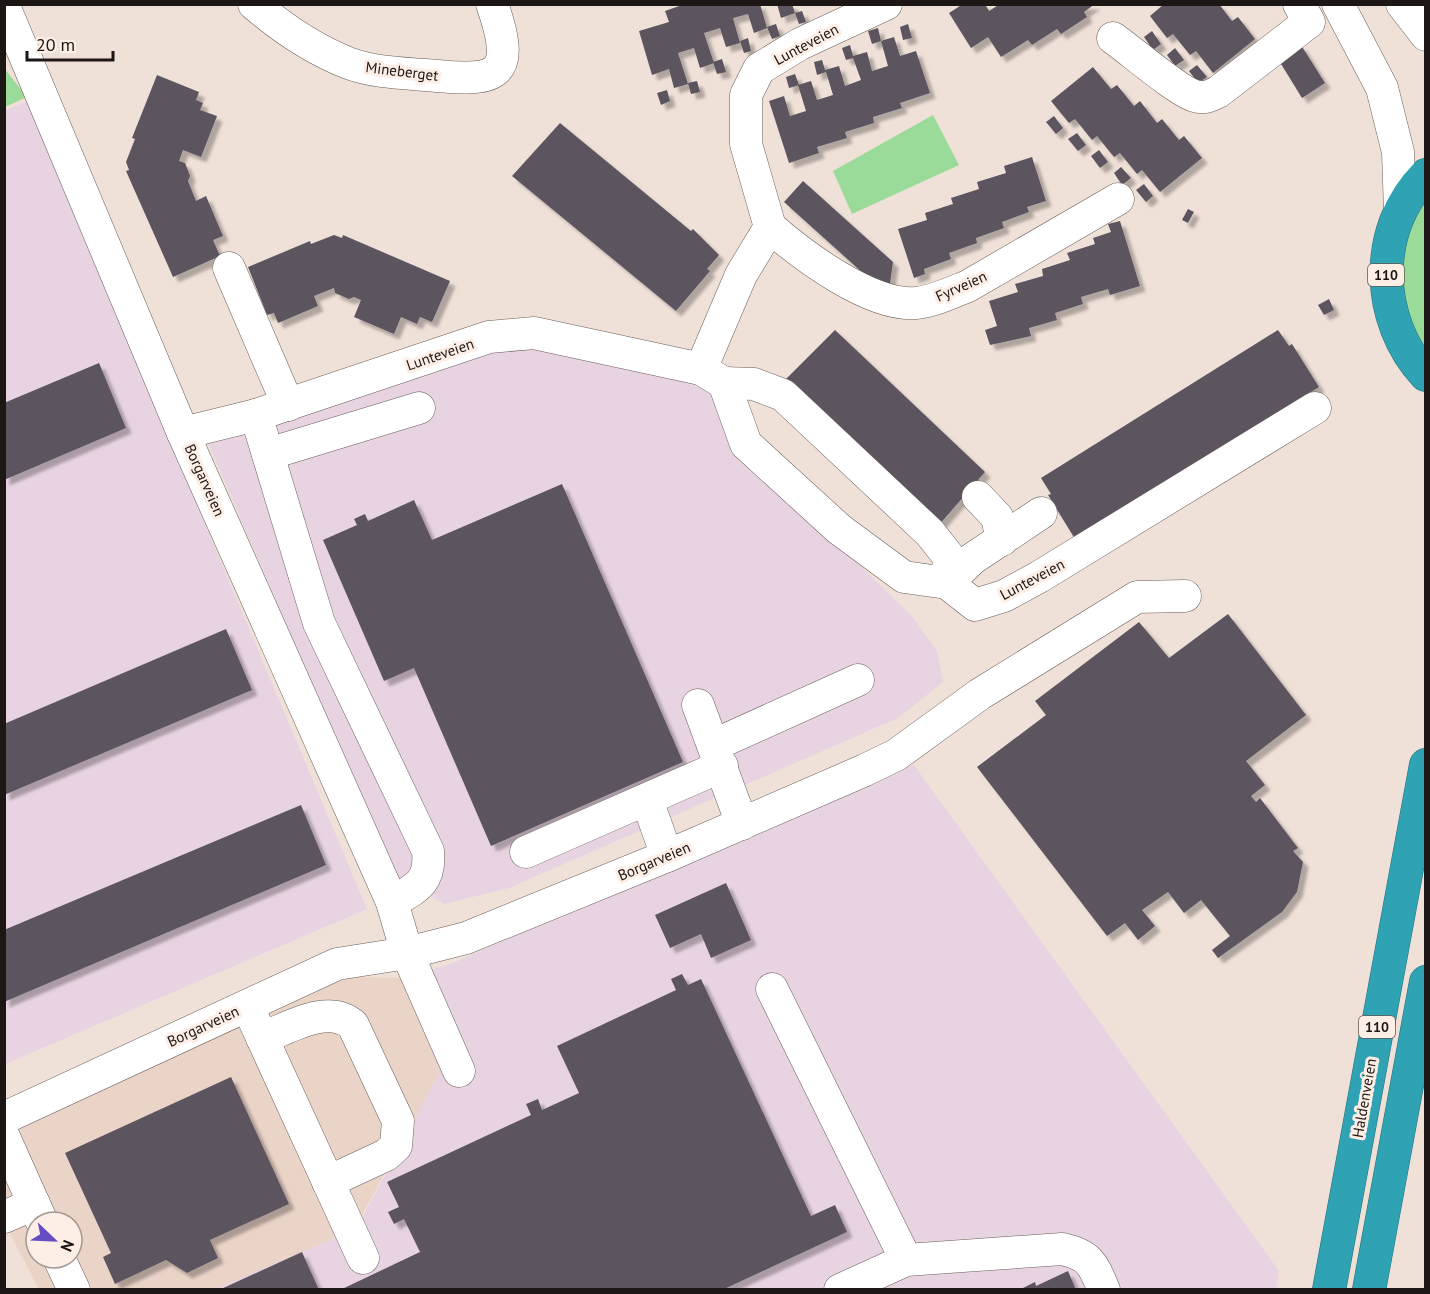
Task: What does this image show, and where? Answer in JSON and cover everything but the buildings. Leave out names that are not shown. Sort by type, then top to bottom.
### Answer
[{"type":"highway","name":"110","points":[[1425,175],[1400,212],[1388,252],[1387,292],[1398,332],[1407,350],[1425,375]]},
{"type":"highway","name":"Haldenveien","points":[[1329,1290],[1425,765]]},
{"type":"highway","name":"110","points":[[1369,1290],[1425,982]]},
{"type":"street","name":"Mineberget","points":[[255,4],[281,27],[313,47],[350,64],[379,70],[464,79],[482,78],[491,74],[501,61],[504,51],[502,30],[492,4]]},
{"type":"street","name":"Lunteveien","points":[[770,227],[746,144],[746,95],[759,69],[800,44],[886,4]]},
{"type":"street","points":[[1338,4],[1382,88],[1398,152],[1400,212]]},
{"type":"street","points":[[1402,4],[1425,35]]},
{"type":"street","name":"Borgarveien","points":[[4,6],[183,433],[392,902],[407,953],[459,1071]]},
{"type":"street","points":[[1113,38],[1194,96],[1205,98],[1218,92],[1304,13]]},
{"type":"street","name":"Fyrveien","points":[[770,227],[815,263],[849,281],[885,298],[915,303],[942,297],[968,286],[1118,199]]},
{"type":"street","points":[[770,227],[741,275],[713,376],[746,444],[839,529],[904,577],[947,583],[972,559],[1041,513]]},
{"type":"street","points":[[229,268],[288,405]]},
{"type":"street","name":"Lunteveien","points":[[183,433],[288,405],[489,337],[534,333],[754,384],[783,395],[930,533],[949,557],[947,583],[975,605],[1004,596],[1315,408]]},
{"type":"street","points":[[268,454],[419,408]]},
{"type":"street","points":[[256,415],[319,622],[428,851],[429,868],[419,886],[392,902]]},
{"type":"street","points":[[978,497],[997,518],[1002,540]]},
{"type":"street","name":"Borgarveien","points":[[4,1118],[337,964],[407,953],[466,938],[742,824],[896,755],[980,694],[1127,602],[1137,597],[1185,596]]},
{"type":"street","points":[[277,642],[319,622]]},
{"type":"street","points":[[526,852],[647,800],[718,755],[858,680]]},
{"type":"street","points":[[698,705],[742,824]]},
{"type":"street","points":[[323,746],[367,722]]},
{"type":"street","points":[[647,800],[667,856]]},
{"type":"street","points":[[772,989],[906,1260]]},
{"type":"street","points":[[248,1006],[363,1258]]},
{"type":"street","points":[[262,1038],[321,1016],[344,1017],[353,1025],[398,1121],[396,1146],[386,1155],[328,1182]]},
{"type":"street","points":[[4,1137],[37,1210]]},
{"type":"street","points":[[4,1217],[24,1215]]},
{"type":"street","points":[[840,1290],[906,1260],[1062,1249],[1081,1253],[1093,1264],[1104,1290]]},
{"type":"street","points":[[65,1270],[74,1290]]},
{"type":"shaded area","points":[[27,101],[367,909],[5,1064],[4,111]]},
{"type":"shaded area","points":[[510,345],[691,379],[714,394],[728,438],[912,616],[937,651],[943,682],[898,718],[509,888],[444,904],[394,875],[206,438]]},
{"type":"shaded area","points":[[914,765],[1279,1271],[1276,1290],[213,1290],[356,1229],[440,1072],[402,978],[453,963],[874,777]]},
{"type":"shaded area","points":[[355,977],[402,978],[441,1071],[351,1235],[215,1289],[39,1290],[29,1270],[84,1270],[84,1210],[24,1210],[24,1261],[5,1224],[5,1136],[320,987]]},
{"type":"green space","points":[[4,68],[27,97],[5,107],[4,107]]},
{"type":"green space","points":[[933,115],[959,165],[852,214],[833,171]]},
{"type":"green space","points":[[1425,194],[1425,348],[1412,329],[1399,288],[1400,244]]}]
